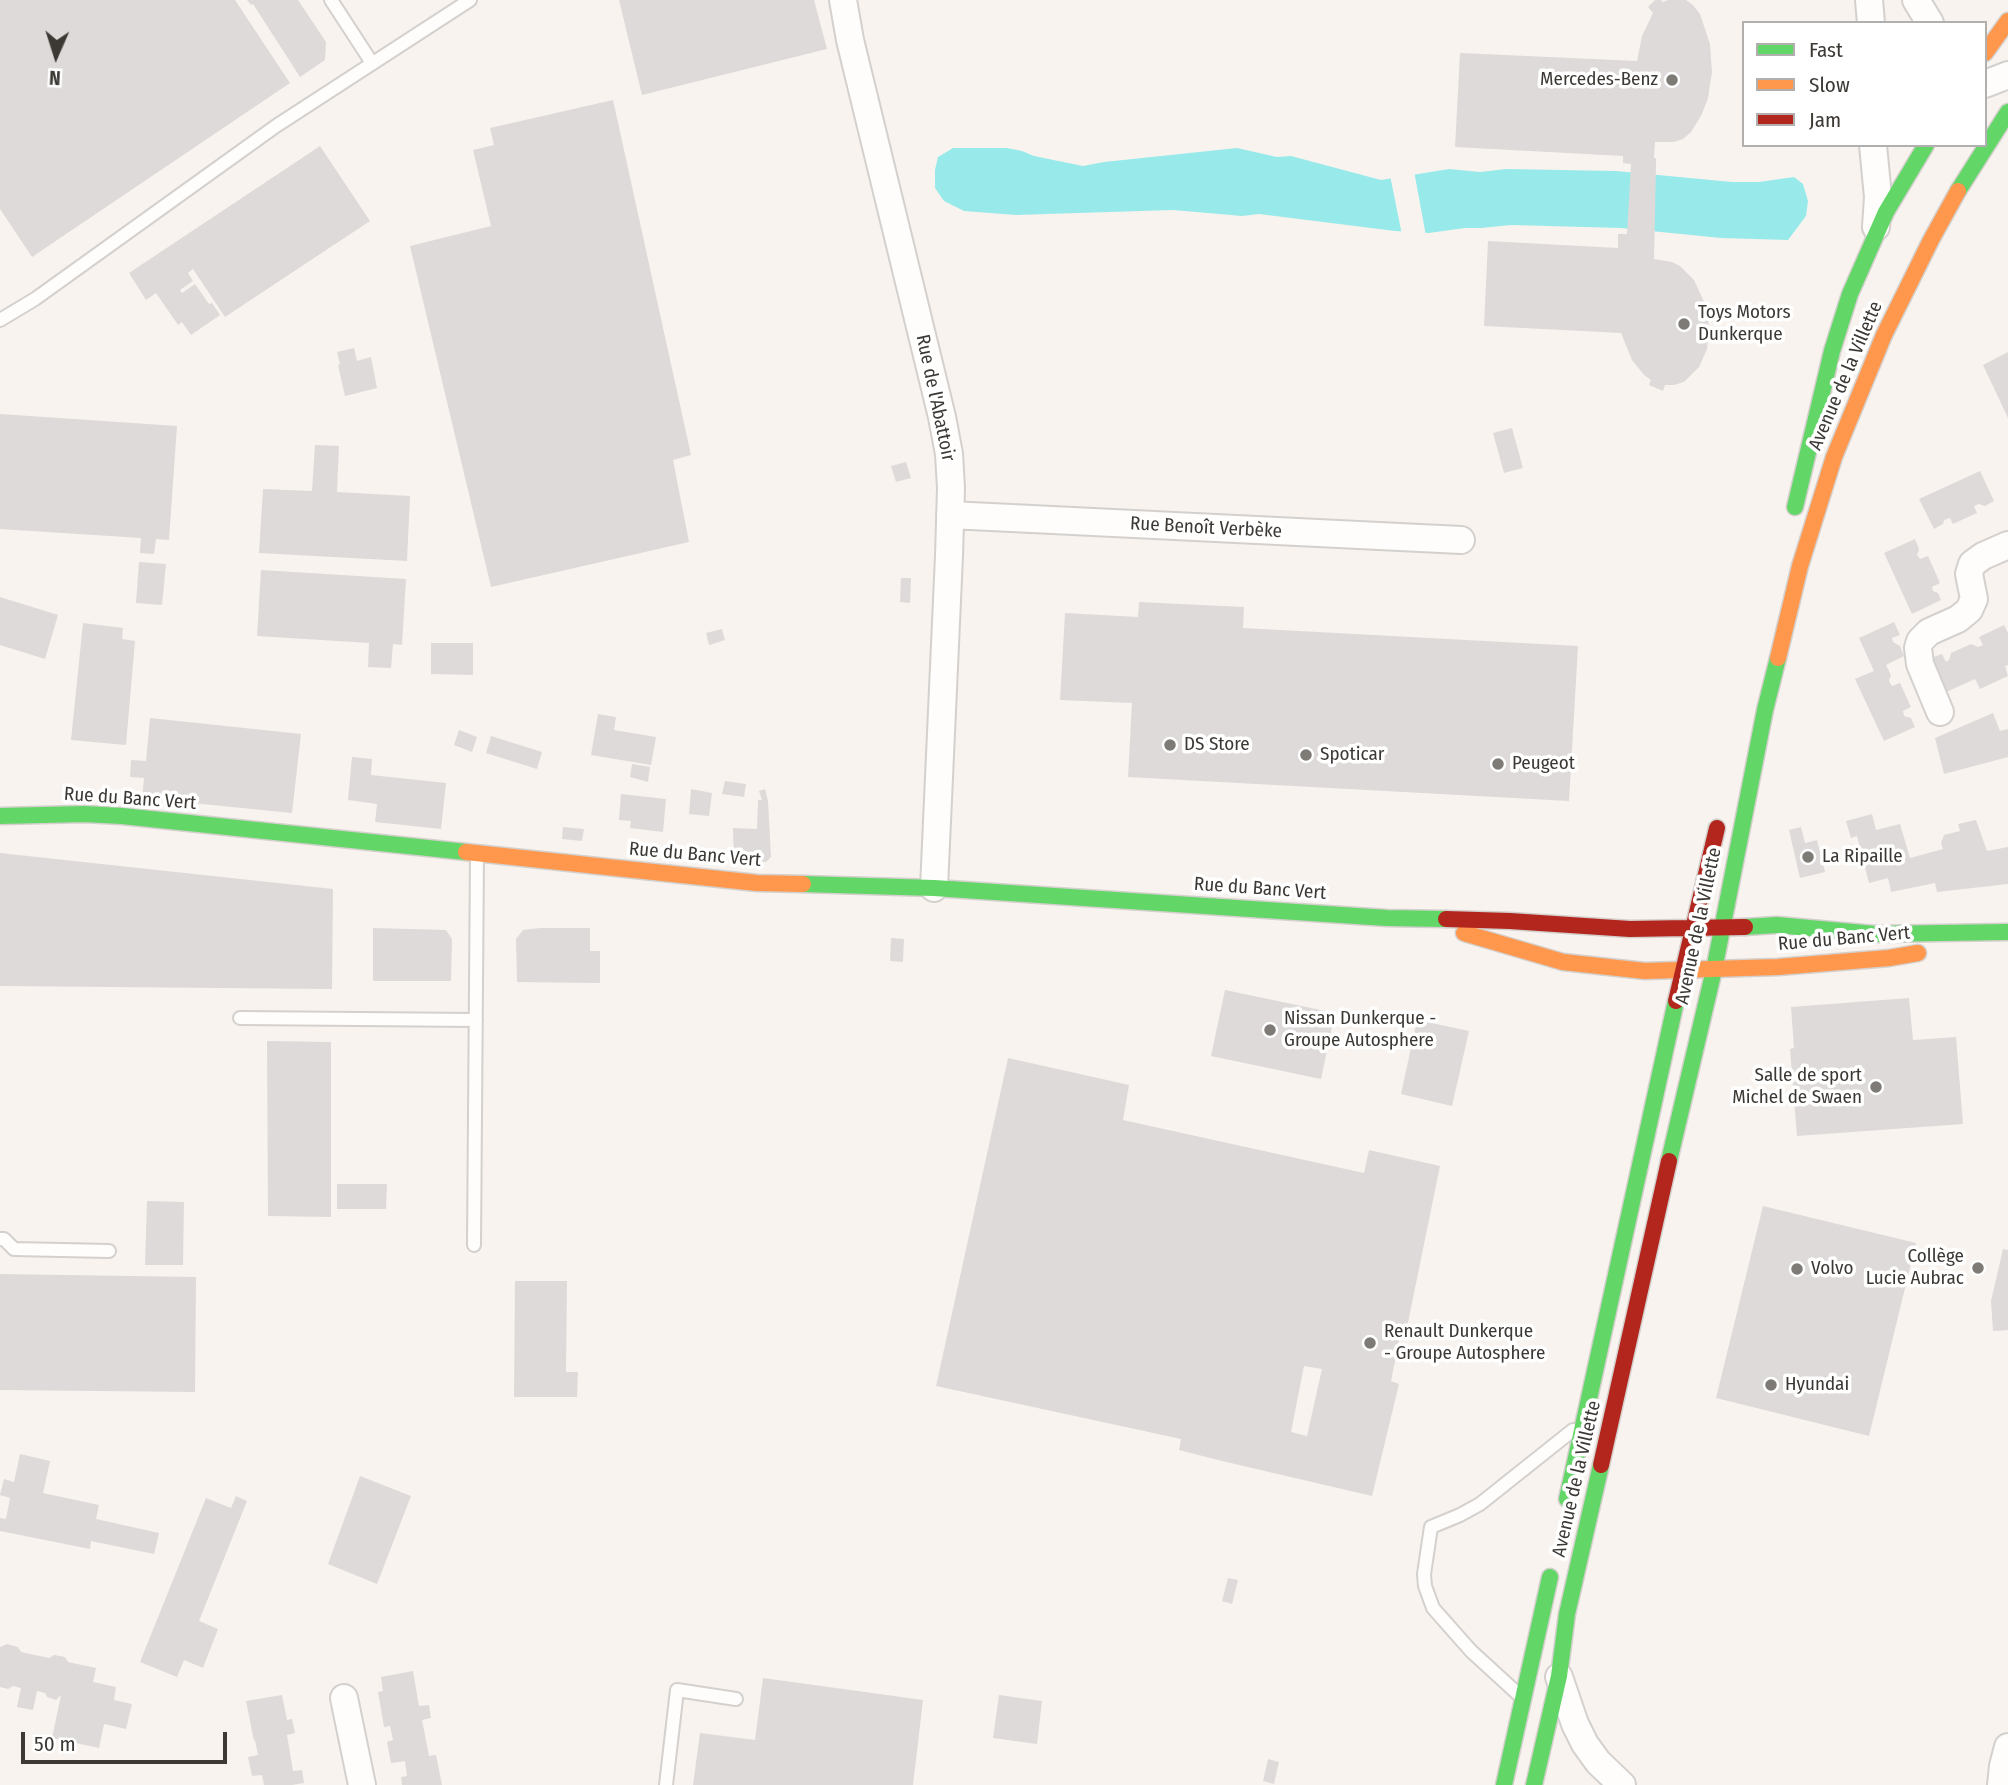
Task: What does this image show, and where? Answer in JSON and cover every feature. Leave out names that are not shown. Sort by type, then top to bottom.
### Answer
[{"type":"main road","points":[[1987,50],[2008,21]]},
{"type":"main road","name":"Avenue de la Villette","points":[[1987,146],[2008,112]]},
{"type":"main road","name":"Avenue de la Villette","points":[[1791,523],[1834,342],[1850,294],[1875,234],[1925,147]]},
{"type":"main road","name":"Avenue de la Villette","points":[[1504,1785],[1536,1710],[1559,1676],[1567,1614],[1689,1070],[1714,970],[1723,953],[1723,927],[1776,660],[1812,523],[1844,431],[1876,352],[1953,200],[1986,147]]},
{"type":"main road","name":"Rue du Banc Vert","points":[[0,816],[122,816],[757,883],[934,888],[1387,919],[1510,921],[1630,929],[1796,925],[1875,934],[2008,934]]},
{"type":"main road","name":"Avenue de la Villette","points":[[1564,1513],[1683,971],[1682,949],[1693,929],[1720,817]]},
{"type":"main road","name":"Rue du Banc Vert","points":[[1387,919],[1455,931],[1547,941]]},
{"type":"main road","points":[[1682,949],[1706,942],[1723,927]]},
{"type":"main road","name":"Rue du Banc Vert","points":[[1455,931],[1576,964],[1645,971],[1714,970],[1876,959],[1937,950],[2008,934]]},
{"type":"main road","name":"Rue du Banc Vert","points":[[1801,949],[1882,944],[1954,933]]},
{"type":"main road","name":"Rue du Banc Vert","points":[[1683,971],[1701,957],[1723,953]]},
{"type":"main road","name":"Avenue de la Villette","points":[[1534,1785],[1536,1710],[1553,1566]]},
{"type":"street","name":"Rue de l'Abattoir","points":[[843,0],[850,40],[947,436],[950,515],[934,888]]},
{"type":"street","points":[[1869,0],[1871,21]]},
{"type":"street","points":[[1916,0],[1929,21]]},
{"type":"street","points":[[1987,84],[2008,75]]},
{"type":"street","points":[[1874,147],[1878,197],[1875,234]]},
{"type":"street","points":[[1953,200],[1964,147]]},
{"type":"street","name":"Rue Benoît Verbèke","points":[[950,515],[1461,540]]},
{"type":"street","points":[[1940,712],[1920,664],[1917,648],[1929,632],[1958,619],[1969,610],[1974,599],[1969,574],[1972,564],[2008,545]]},
{"type":"street","points":[[1559,1676],[1572,1714],[1591,1755],[1622,1785]]},
{"type":"street","points":[[344,1698],[362,1785]]},
{"type":"street","points":[[2001,1785],[2008,1747]]},
{"type":"lane","points":[[331,0],[372,63]]},
{"type":"lane","points":[[0,320],[35,299],[276,126],[470,0]]},
{"type":"lane","points":[[474,1245],[477,855]]},
{"type":"lane","points":[[240,1017],[476,1020]]},
{"type":"lane","points":[[0,1239],[4,1239],[15,1249],[109,1251]]},
{"type":"lane","points":[[1536,1710],[1471,1651],[1433,1608],[1428,1598],[1424,1574],[1431,1527],[1480,1504],[1618,1395]]},
{"type":"lane","points":[[666,1785],[677,1690],[736,1699]]},
{"type":"water","points":[[953,148],[1007,148],[1083,166],[1237,148],[1277,157],[1291,156],[1381,180],[1449,169],[1480,172],[1506,169],[1616,171],[1732,182],[1759,182],[1794,177],[1803,184],[1808,201],[1806,216],[1788,240],[1721,238],[1621,228],[1511,225],[1429,233],[1259,214],[1242,216],[1173,210],[1016,215],[964,211],[944,201],[935,188],[935,170],[938,157]]},
{"type":"pier","points":[[1414,171],[1426,236],[1402,235],[1390,175]]},
{"type":"building","points":[[0,0],[235,0],[290,83],[32,257],[0,209]]},
{"type":"building","points":[[247,0],[298,0],[326,42],[325,60],[300,77],[253,4]]},
{"type":"building","points":[[619,0],[814,0],[827,49],[642,95]]},
{"type":"building","points":[[1655,0],[1686,0],[1693,5],[1700,14],[1710,44],[1712,72],[1708,98],[1691,132],[1674,142],[1655,142],[1654,259],[1680,266],[1694,280],[1706,306],[1709,327],[1707,349],[1699,367],[1684,382],[1665,385],[1663,391],[1649,385],[1651,380],[1632,360],[1621,333],[1484,326],[1488,241],[1618,248],[1618,234],[1627,234],[1631,164],[1623,163],[1623,156],[1455,147],[1460,53],[1637,61],[1642,36],[1653,13],[1648,7]]},
{"type":"building","points":[[613,100],[691,455],[673,460],[689,542],[491,587],[410,246],[491,226],[473,150],[494,145],[490,128]]},
{"type":"building","points":[[320,146],[370,221],[225,317],[193,269],[188,273],[193,281],[180,290],[182,293],[195,284],[220,315],[191,335],[182,322],[178,325],[156,293],[146,300],[129,273]]},
{"type":"building","points":[[354,348],[357,361],[371,357],[377,388],[345,396],[337,352]]},
{"type":"building","points":[[2008,352],[2008,418],[1983,365]]},
{"type":"building","points":[[0,414],[177,426],[169,540],[156,539],[154,554],[140,553],[141,538],[0,529]]},
{"type":"building","points":[[1512,428],[1523,468],[1504,473],[1493,433]]},
{"type":"building","points":[[315,445],[339,446],[337,492],[410,496],[407,561],[259,553],[263,489],[312,491]]},
{"type":"building","points":[[906,462],[911,478],[896,482],[891,466]]},
{"type":"building","points":[[1980,471],[1994,501],[1985,506],[1974,506],[1977,513],[1953,524],[1950,518],[1944,520],[1943,524],[1934,529],[1919,499]]},
{"type":"building","points":[[1915,539],[1919,549],[1917,555],[1920,559],[1928,556],[1940,583],[1932,587],[1941,600],[1912,614],[1884,553]]},
{"type":"building","points":[[139,562],[166,564],[162,605],[136,603]]},
{"type":"building","points":[[261,570],[406,579],[402,645],[393,644],[391,668],[368,667],[369,643],[257,636]]},
{"type":"building","points":[[901,578],[911,578],[910,603],[900,602]]},
{"type":"building","points":[[0,597],[58,615],[45,659],[0,645]]},
{"type":"building","points":[[1139,602],[1244,607],[1243,628],[1578,646],[1569,801],[1128,777],[1132,703],[1060,700],[1065,613],[1138,617]]},
{"type":"building","points":[[1894,622],[1900,635],[1892,638],[1893,642],[1900,646],[1904,656],[1886,665],[1891,675],[1889,681],[1892,686],[1900,683],[1911,707],[1903,711],[1904,716],[1911,718],[1915,727],[1884,741],[1855,679],[1874,671],[1859,638]]},
{"type":"building","points":[[83,623],[123,628],[122,639],[135,641],[126,745],[71,740]]},
{"type":"building","points":[[2004,625],[2008,633],[2008,665],[2005,666],[2008,676],[1980,689],[1975,679],[1944,693],[1928,659],[1942,654],[1946,662],[1951,653],[1971,644],[1978,647],[1983,645],[1979,637]]},
{"type":"building","points":[[722,629],[725,640],[709,645],[706,633]]},
{"type":"building","points":[[431,643],[473,643],[473,675],[431,674]]},
{"type":"building","points":[[1993,713],[2000,731],[2008,729],[2008,757],[1944,774],[1935,738]]},
{"type":"building","points":[[598,714],[616,717],[614,730],[656,737],[651,765],[591,755]]},
{"type":"building","points":[[150,718],[301,734],[292,813],[142,798],[144,778],[130,777],[131,760],[146,761]]},
{"type":"building","points":[[459,730],[477,737],[472,752],[454,745]]},
{"type":"building","points":[[491,736],[542,752],[537,769],[486,753]]},
{"type":"building","points":[[352,757],[372,759],[371,775],[446,783],[441,829],[375,822],[377,804],[348,800]]},
{"type":"building","points":[[632,764],[650,767],[648,782],[630,777]]},
{"type":"building","points":[[725,781],[746,784],[744,797],[722,794]]},
{"type":"building","points":[[691,789],[712,793],[709,816],[689,814]]},
{"type":"building","points":[[765,789],[771,857],[766,862],[734,859],[733,828],[757,829],[758,800],[762,800],[759,791]]},
{"type":"building","points":[[621,794],[666,799],[663,832],[630,828],[631,821],[619,820]]},
{"type":"building","points":[[1872,814],[1876,830],[1900,824],[1910,858],[1943,849],[1941,843],[1944,835],[1960,831],[1958,824],[1976,820],[1987,851],[2008,847],[2008,884],[1937,892],[1935,883],[1891,892],[1888,878],[1869,883],[1857,836],[1851,838],[1846,821]]},
{"type":"building","points":[[563,827],[584,829],[582,841],[562,839]]},
{"type":"building","name":"La Ripaille","points":[[1801,827],[1805,843],[1817,840],[1825,872],[1800,878],[1789,830]]},
{"type":"building","points":[[0,853],[333,889],[332,989],[0,986]]},
{"type":"building","points":[[373,928],[446,930],[452,939],[451,981],[373,981]]},
{"type":"building","points":[[590,928],[590,951],[600,951],[600,983],[517,982],[516,939],[523,930]]},
{"type":"building","points":[[891,938],[904,939],[903,962],[890,961]]},
{"type":"building","points":[[1225,990],[1335,1013],[1321,1079],[1211,1056]]},
{"type":"building","name":"Salle de sport Michel de Swaen","points":[[1909,998],[1913,1040],[1956,1037],[1963,1124],[1797,1136],[1790,1049],[1794,1048],[1791,1007]]},
{"type":"building","points":[[1417,1020],[1469,1031],[1452,1106],[1401,1094]]},
{"type":"building","points":[[267,1041],[331,1042],[331,1217],[268,1216]]},
{"type":"building","points":[[1008,1058],[1129,1085],[1123,1120],[1364,1173],[1369,1150],[1440,1166],[1405,1337],[1400,1336],[1391,1381],[1399,1384],[1372,1496],[1179,1450],[1181,1439],[936,1386]],"holes":[[[1304,1366],[1322,1369],[1307,1436],[1291,1432]]]},
{"type":"building","points":[[337,1184],[387,1184],[386,1209],[337,1209]]},
{"type":"building","points":[[147,1201],[184,1202],[183,1265],[145,1265]]},
{"type":"building","points":[[1763,1206],[1916,1243],[1869,1436],[1716,1398]]},
{"type":"building","points":[[2003,1249],[2008,1250],[2008,1330],[1993,1331],[1991,1301]]},
{"type":"building","points":[[0,1274],[196,1277],[195,1392],[0,1390]]},
{"type":"building","points":[[515,1281],[567,1281],[566,1372],[578,1372],[577,1397],[514,1397]]},
{"type":"building","points":[[20,1454],[50,1461],[43,1493],[99,1505],[96,1519],[159,1533],[154,1554],[91,1541],[90,1549],[0,1531],[0,1518],[6,1519],[10,1498],[0,1495],[4,1479],[14,1482]]},
{"type":"building","points":[[360,1476],[411,1496],[377,1584],[328,1564]]},
{"type":"building","points":[[236,1496],[247,1501],[199,1621],[218,1629],[203,1668],[184,1660],[177,1677],[140,1662],[206,1498],[231,1508]]},
{"type":"building","points":[[1228,1578],[1238,1580],[1232,1604],[1222,1601]]},
{"type":"building","points":[[7,1644],[18,1647],[21,1652],[49,1658],[54,1655],[65,1657],[68,1662],[96,1668],[93,1682],[116,1687],[114,1700],[132,1704],[126,1729],[104,1724],[99,1748],[52,1738],[61,1695],[56,1700],[37,1691],[33,1710],[17,1707],[21,1688],[0,1687],[0,1647]]},
{"type":"building","points":[[413,1671],[419,1706],[429,1705],[431,1718],[422,1720],[429,1756],[436,1755],[442,1785],[402,1785],[401,1777],[407,1776],[405,1761],[391,1763],[387,1742],[393,1740],[390,1726],[384,1727],[378,1692],[383,1691],[381,1677]]},
{"type":"building","points":[[763,1678],[923,1700],[913,1785],[693,1785],[700,1733],[755,1740]]},
{"type":"building","points":[[282,1695],[287,1720],[292,1719],[295,1733],[287,1735],[293,1771],[302,1770],[304,1783],[264,1785],[262,1775],[252,1776],[248,1757],[258,1755],[246,1701]]},
{"type":"building","points":[[999,1695],[1042,1701],[1037,1744],[993,1738]]},
{"type":"building","points":[[1268,1759],[1279,1762],[1274,1784],[1263,1781]]},
{"type":"traffic: fast","points":[[1987,145],[2008,112]]},
{"type":"traffic: fast","points":[[1795,507],[1832,351],[1850,294],[1886,212],[1925,147]]},
{"type":"traffic: fast","points":[[1958,191],[1986,147]]},
{"type":"traffic: fast","points":[[1669,1161],[1714,970],[1765,710],[1778,658]]},
{"type":"traffic: fast","points":[[0,816],[122,816],[466,852]]},
{"type":"traffic: fast","points":[[803,884],[934,888],[1387,918],[1446,919]]},
{"type":"traffic: fast","points":[[1745,927],[1777,925],[1875,934],[2008,932]]},
{"type":"traffic: fast","points":[[1567,1499],[1676,1001]]},
{"type":"traffic: fast","points":[[1534,1785],[1559,1676],[1567,1614],[1601,1465]]},
{"type":"traffic: fast","points":[[1504,1785],[1550,1577]]},
{"type":"traffic: slow","points":[[1987,50],[2008,21]]},
{"type":"traffic: slow","points":[[1778,658],[1800,566],[1834,457],[1884,335],[1958,191]]},
{"type":"traffic: slow","points":[[466,852],[757,883],[803,884]]},
{"type":"traffic: slow","points":[[1464,933],[1563,962],[1645,971],[1778,967],[1918,953]]},
{"type":"traffic: jam","points":[[1676,1001],[1717,828]]},
{"type":"traffic: jam","points":[[1446,919],[1630,929],[1745,927]]},
{"type":"traffic: jam","points":[[1601,1465],[1669,1161]]},
{"type":"place","name":"Mercedes-Benz","points":[[1672,80]]},
{"type":"place","name":"Toys Motors Dunkerque","points":[[1684,324]]},
{"type":"place","name":"DS Store","points":[[1170,745]]},
{"type":"place","name":"Spoticar","points":[[1306,755]]},
{"type":"place","name":"Peugeot","points":[[1498,764]]},
{"type":"place","name":"La Ripaille","points":[[1808,857]]},
{"type":"place","name":"Nissan Dunkerque - Groupe Autosphere","points":[[1270,1030]]},
{"type":"place","name":"Salle de sport Michel de Swaen","points":[[1876,1087]]},
{"type":"place","name":"Collège Lucie Aubrac","points":[[1978,1268]]},
{"type":"place","name":"Volvo","points":[[1797,1269]]},
{"type":"place","name":"Renault Dunkerque - Groupe Autosphere","points":[[1370,1343]]},
{"type":"place","name":"Hyundai","points":[[1771,1385]]}]
